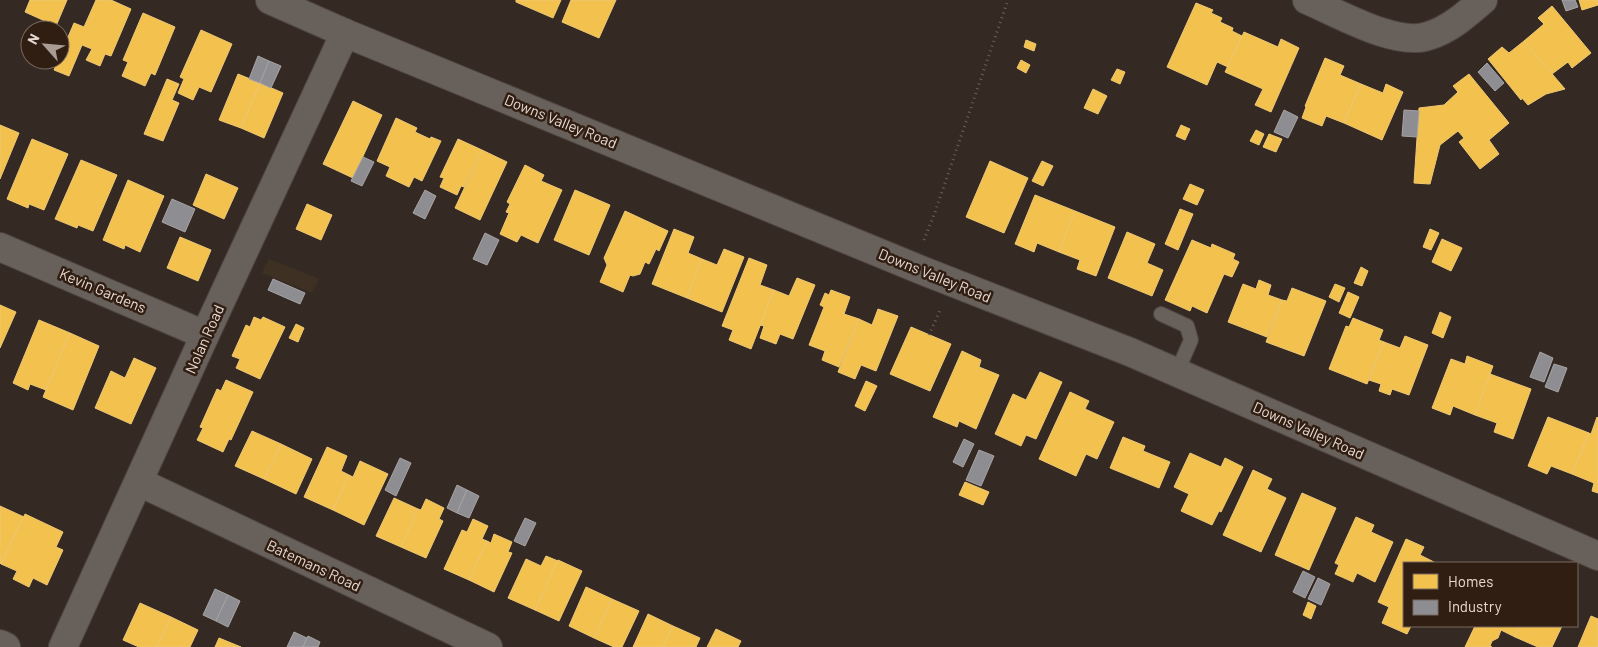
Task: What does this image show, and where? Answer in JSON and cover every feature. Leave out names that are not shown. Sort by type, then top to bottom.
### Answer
[{"type":"street","name":"Downs Valley Road","points":[[270,0],[921,270],[1074,329],[1177,372],[1598,556]]},
{"type":"street","points":[[1308,0],[1379,32],[1411,39],[1427,37],[1440,31],[1465,15],[1483,0]]},
{"type":"street","name":"Nolan Road","points":[[63,647],[346,33]]},
{"type":"street","name":"Kevin Gardens","points":[[0,247],[206,334]]},
{"type":"street","name":"Batemans Road","points":[[139,482],[488,647]]},
{"type":"street","points":[[0,644],[6,647]]},
{"type":"lane","points":[[1161,314],[1187,326],[1191,340],[1177,372]]},
{"type":"path","points":[[922,245],[1008,0]]},
{"type":"path","points":[[929,335],[943,303]]},
{"type":"shaded area","points":[[269,259],[319,279],[312,293],[262,273]]},
{"type":"building: Homes","points":[[30,0],[67,0],[59,20],[43,20],[25,12]]},
{"type":"building: Homes","points":[[96,0],[111,0],[131,9],[111,56],[105,54],[100,66],[86,60],[92,49],[82,45],[69,76],[54,70],[70,70],[70,32],[74,23],[84,27]]},
{"type":"building: Homes","points":[[516,0],[561,0],[553,18],[516,2]]},
{"type":"building: Homes","points":[[571,0],[616,0],[599,38],[562,22]]},
{"type":"building: Homes","points":[[1579,0],[1598,0],[1598,5],[1582,10]]},
{"type":"building: Homes","points":[[1196,3],[1213,10],[1211,13],[1222,18],[1220,22],[1233,28],[1232,31],[1242,36],[1228,67],[1217,62],[1207,85],[1167,67]]},
{"type":"building: Homes","points":[[1552,6],[1591,53],[1572,68],[1568,62],[1552,74],[1524,41],[1544,24],[1538,18]]},
{"type":"building: Homes","points":[[143,13],[175,27],[155,75],[151,73],[145,86],[122,76],[128,62],[123,60]]},
{"type":"building: Homes","points":[[201,30],[232,44],[211,92],[199,87],[193,100],[178,93],[184,79],[180,77]]},
{"type":"building: Homes","points":[[1244,32],[1278,47],[1281,39],[1299,48],[1271,112],[1255,105],[1263,89],[1225,72]]},
{"type":"building: Homes","points":[[1026,40],[1036,44],[1034,51],[1024,47]]},
{"type":"building: Homes","points":[[1524,41],[1565,89],[1546,94],[1528,105],[1522,98],[1521,100],[1488,59],[1502,47],[1509,53]]},
{"type":"building: Homes","points":[[1325,58],[1344,66],[1340,75],[1361,84],[1344,123],[1326,116],[1322,126],[1302,118]]},
{"type":"building: Homes","points":[[1021,60],[1030,65],[1026,73],[1017,68]]},
{"type":"building: Homes","points":[[1117,69],[1125,72],[1120,84],[1111,80]]},
{"type":"building: Homes","points":[[238,74],[260,83],[241,128],[219,120]]},
{"type":"building: Homes","points":[[1469,74],[1509,123],[1489,140],[1499,154],[1480,169],[1459,142],[1464,138],[1458,131],[1440,145],[1430,184],[1414,183],[1419,108],[1444,105],[1458,92],[1453,86]]},
{"type":"building: Homes","points":[[167,79],[179,84],[172,100],[179,103],[163,141],[144,134]]},
{"type":"building: Homes","points":[[260,83],[283,93],[264,138],[241,128]]},
{"type":"building: Homes","points":[[1361,84],[1383,93],[1386,84],[1403,92],[1382,140],[1344,123]]},
{"type":"building: Homes","points":[[1093,89],[1107,96],[1098,114],[1084,108]]},
{"type":"building: Homes","points":[[353,101],[382,115],[353,178],[323,164]]},
{"type":"building: Homes","points":[[396,118],[417,128],[415,132],[430,139],[431,137],[441,141],[422,181],[414,177],[409,187],[386,176],[390,167],[377,161]]},
{"type":"building: Homes","points":[[0,125],[19,133],[0,179]]},
{"type":"building: Homes","points":[[1181,125],[1190,129],[1185,140],[1176,136]]},
{"type":"building: Homes","points":[[1256,130],[1264,134],[1259,145],[1250,141]]},
{"type":"building: Homes","points":[[1269,134],[1282,139],[1276,152],[1263,147]]},
{"type":"building: Homes","points":[[32,139],[68,154],[44,210],[29,204],[28,208],[7,199]]},
{"type":"building: Homes","points":[[458,139],[482,150],[464,187],[461,186],[457,195],[440,187],[444,178],[440,177]]},
{"type":"building: Homes","points":[[482,150],[507,162],[480,220],[455,208]]},
{"type":"building: Homes","points":[[81,160],[117,175],[93,231],[78,225],[77,228],[55,219]]},
{"type":"building: Homes","points":[[990,161],[1028,178],[1004,233],[966,217]]},
{"type":"building: Homes","points":[[1042,161],[1053,166],[1043,186],[1032,181]]},
{"type":"building: Homes","points":[[525,165],[544,175],[541,181],[562,190],[538,243],[521,235],[517,242],[500,234],[509,213],[506,212],[510,204],[507,202]]},
{"type":"building: Homes","points":[[206,174],[238,188],[224,219],[193,205]]},
{"type":"building: Homes","points":[[128,180],[164,196],[140,252],[125,245],[124,249],[103,240]]},
{"type":"building: Homes","points":[[1190,184],[1204,190],[1197,205],[1183,199]]},
{"type":"building: Homes","points":[[575,190],[610,205],[589,255],[554,240]]},
{"type":"building: Homes","points":[[1035,195],[1075,211],[1059,252],[1037,243],[1034,252],[1015,244]]},
{"type":"building: Homes","points":[[307,204],[332,215],[321,240],[296,229]]},
{"type":"building: Homes","points":[[1180,209],[1193,214],[1178,250],[1165,244]]},
{"type":"building: Homes","points":[[625,211],[668,231],[659,251],[656,249],[649,264],[645,262],[640,274],[630,275],[623,292],[600,282],[607,265],[604,258]]},
{"type":"building: Homes","points":[[1075,211],[1115,227],[1096,276],[1077,269],[1080,260],[1059,252]]},
{"type":"building: Homes","points":[[674,229],[694,237],[688,253],[702,259],[687,298],[652,284]]},
{"type":"building: Homes","points":[[1430,229],[1439,233],[1431,250],[1423,247]]},
{"type":"building: Homes","points":[[1127,232],[1155,244],[1147,263],[1163,270],[1152,296],[1108,278]]},
{"type":"building: Homes","points":[[180,237],[211,250],[198,281],[167,268]]},
{"type":"building: Homes","points":[[1442,239],[1462,248],[1451,271],[1432,262]]},
{"type":"building: Homes","points":[[1192,240],[1211,248],[1212,244],[1235,254],[1233,259],[1239,262],[1232,277],[1224,274],[1207,313],[1192,306],[1190,311],[1165,300]]},
{"type":"building: Homes","points":[[724,249],[744,257],[722,312],[687,298],[702,259],[717,265]]},
{"type":"building: Homes","points":[[749,258],[767,265],[760,285],[774,290],[751,349],[729,340],[733,330],[722,326]]},
{"type":"building: Homes","points":[[1361,267],[1368,271],[1362,286],[1354,283]]},
{"type":"building: Homes","points":[[797,278],[815,285],[793,339],[780,334],[776,344],[760,338],[764,326],[760,325],[774,290],[789,296]]},
{"type":"building: Homes","points":[[1259,280],[1271,285],[1268,295],[1282,300],[1267,337],[1228,322],[1243,284],[1256,289]]},
{"type":"building: Homes","points":[[1335,284],[1345,288],[1339,302],[1329,297]]},
{"type":"building: Homes","points":[[1292,288],[1326,301],[1304,356],[1266,342],[1282,300],[1287,301]]},
{"type":"building: Homes","points":[[831,290],[850,297],[844,314],[859,319],[839,367],[822,360],[825,351],[809,345],[824,307],[820,305],[825,293],[829,295]]},
{"type":"building: Homes","points":[[1348,292],[1359,297],[1350,318],[1339,313]]},
{"type":"building: Homes","points":[[0,305],[16,312],[0,348]]},
{"type":"building: Homes","points":[[878,309],[898,316],[876,371],[861,365],[855,379],[838,372],[859,319],[872,325]]},
{"type":"building: Homes","points":[[1440,312],[1451,317],[1443,338],[1432,333]]},
{"type":"building: Homes","points":[[254,317],[261,320],[263,317],[285,327],[260,379],[236,368],[240,359],[232,356],[246,325],[250,327]]},
{"type":"building: Homes","points":[[1353,318],[1383,330],[1379,340],[1384,342],[1367,384],[1329,369],[1346,326],[1349,327]]},
{"type":"building: Homes","points":[[39,320],[70,333],[46,390],[30,384],[28,390],[13,383]]},
{"type":"building: Homes","points":[[296,324],[304,328],[298,342],[289,338]]},
{"type":"building: Homes","points":[[911,327],[951,344],[930,391],[890,374]]},
{"type":"building: Homes","points":[[70,333],[99,346],[73,410],[43,397]]},
{"type":"building: Homes","points":[[1405,336],[1428,345],[1409,395],[1392,389],[1390,395],[1379,391],[1381,384],[1369,380],[1384,342],[1400,348]]},
{"type":"building: Homes","points":[[962,351],[981,360],[979,367],[999,375],[976,429],[959,421],[957,427],[933,417]]},
{"type":"building: Homes","points":[[1467,356],[1493,366],[1475,415],[1453,406],[1450,415],[1432,408],[1451,359],[1465,364]]},
{"type":"building: Homes","points":[[134,358],[156,368],[131,424],[95,408],[111,371],[125,378]]},
{"type":"building: Homes","points":[[1040,372],[1062,382],[1036,439],[1026,435],[1021,446],[995,434],[1013,394],[1026,400]]},
{"type":"building: Homes","points":[[1490,374],[1531,389],[1513,439],[1494,432],[1497,423],[1475,415]]},
{"type":"building: Homes","points":[[226,380],[253,392],[231,440],[229,439],[223,452],[197,440],[203,428],[200,427],[217,389],[221,391]]},
{"type":"building: Homes","points":[[866,381],[877,386],[865,411],[855,406]]},
{"type":"building: Homes","points":[[1070,392],[1089,401],[1085,409],[1114,422],[1097,459],[1086,454],[1076,476],[1039,459]]},
{"type":"building: Homes","points":[[1548,417],[1589,433],[1572,474],[1551,466],[1547,474],[1528,466]]},
{"type":"building: Homes","points":[[1597,417],[1598,493],[1592,491],[1594,483],[1572,474]]},
{"type":"building: Homes","points":[[252,431],[281,444],[264,479],[235,466]]},
{"type":"building: Homes","points":[[1123,437],[1145,446],[1143,451],[1170,462],[1159,488],[1110,468]]},
{"type":"building: Homes","points":[[281,444],[312,459],[296,494],[264,479]]},
{"type":"building: Homes","points":[[327,447],[347,456],[341,471],[349,475],[333,510],[304,497]]},
{"type":"building: Homes","points":[[1190,453],[1221,467],[1225,458],[1243,467],[1221,512],[1219,511],[1212,525],[1181,511],[1189,494],[1174,487]]},
{"type":"building: Homes","points":[[360,461],[388,474],[364,525],[333,510],[349,475],[353,477]]},
{"type":"building: Homes","points":[[1253,470],[1272,479],[1267,489],[1286,498],[1261,552],[1223,535]]},
{"type":"building: Homes","points":[[965,482],[989,492],[983,505],[959,495]]},
{"type":"building: Homes","points":[[1302,493],[1336,508],[1309,570],[1275,555]]},
{"type":"building: Homes","points":[[394,498],[418,509],[401,547],[376,536]]},
{"type":"building: Homes","points":[[426,499],[444,508],[439,519],[443,521],[426,558],[401,547],[418,509],[421,510]]},
{"type":"building: Homes","points":[[0,506],[24,517],[1,564],[0,563]]},
{"type":"building: Homes","points":[[25,514],[63,532],[56,547],[63,550],[47,585],[33,578],[29,587],[13,579],[17,571],[1,564]]},
{"type":"building: Homes","points":[[1356,517],[1374,525],[1371,532],[1393,542],[1375,582],[1357,573],[1353,582],[1335,574],[1339,565],[1335,563]]},
{"type":"building: Homes","points":[[473,519],[488,526],[482,539],[487,541],[469,580],[444,569],[462,530],[467,532]]},
{"type":"building: Homes","points":[[494,534],[512,542],[508,552],[512,553],[494,592],[469,580],[487,541],[491,543]]},
{"type":"building: Homes","points":[[1406,539],[1424,547],[1420,555],[1434,562],[1403,562],[1403,627],[1410,627],[1407,634],[1382,623],[1389,607],[1378,602]]},
{"type":"building: Homes","points":[[546,556],[558,561],[535,610],[508,598],[526,559],[541,566]]},
{"type":"building: Homes","points":[[558,560],[582,571],[559,621],[535,610]]},
{"type":"building: Homes","points":[[586,587],[612,599],[594,638],[569,626]]},
{"type":"building: Homes","points":[[612,599],[639,611],[622,647],[614,647],[594,638]]},
{"type":"building: Homes","points":[[1308,602],[1316,606],[1311,619],[1303,615]]},
{"type":"building: Homes","points":[[140,603],[171,617],[157,647],[139,647],[123,640]]},
{"type":"building: Homes","points":[[648,614],[673,626],[663,647],[633,647]]},
{"type":"building: Homes","points":[[1591,616],[1598,619],[1598,647],[1578,647]]},
{"type":"building: Homes","points":[[171,617],[198,630],[190,647],[157,647]]},
{"type":"building: Homes","points":[[673,626],[700,638],[696,647],[663,647]]},
{"type":"building: Homes","points":[[1475,627],[1520,627],[1515,637],[1501,630],[1498,638],[1492,641],[1490,646],[1492,647],[1465,647]]},
{"type":"building: Homes","points":[[1520,627],[1562,627],[1552,647],[1538,647],[1515,637]]},
{"type":"building: Homes","points":[[716,629],[741,641],[738,647],[707,647]]},
{"type":"building: Homes","points":[[219,638],[241,647],[215,647]]},
{"type":"building: Industry","points":[[1562,0],[1575,0],[1578,7],[1566,11]]},
{"type":"building: Industry","points":[[258,56],[269,61],[260,83],[249,79]]},
{"type":"building: Industry","points":[[269,61],[281,66],[271,88],[260,83]]},
{"type":"building: Industry","points":[[1487,63],[1504,83],[1495,91],[1478,72]]},
{"type":"building: Industry","points":[[1284,110],[1298,117],[1288,138],[1274,132]]},
{"type":"building: Industry","points":[[1404,110],[1419,111],[1417,137],[1402,136]]},
{"type":"building: Industry","points":[[363,157],[374,162],[362,186],[351,181]]},
{"type":"building: Industry","points":[[425,190],[436,196],[425,219],[413,213]]},
{"type":"building: Industry","points":[[172,199],[195,209],[185,232],[162,222]]},
{"type":"building: Industry","points":[[485,233],[499,240],[487,265],[473,259]]},
{"type":"building: Industry","points":[[273,279],[305,293],[300,304],[268,290]]},
{"type":"building: Industry","points":[[1540,352],[1553,358],[1544,382],[1530,377]]},
{"type":"building: Industry","points":[[1554,364],[1567,368],[1558,392],[1545,387]]},
{"type":"building: Industry","points":[[964,439],[974,444],[963,467],[953,462]]},
{"type":"building: Industry","points":[[979,450],[994,456],[981,486],[966,480]]},
{"type":"building: Industry","points":[[400,458],[411,463],[396,496],[385,490]]},
{"type":"building: Industry","points":[[457,485],[467,490],[457,513],[447,508]]},
{"type":"building: Industry","points":[[467,490],[479,496],[469,518],[457,513]]},
{"type":"building: Industry","points":[[525,518],[536,523],[525,546],[514,541]]},
{"type":"building: Industry","points":[[1303,571],[1315,577],[1305,598],[1293,592]]},
{"type":"building: Industry","points":[[1318,578],[1330,584],[1321,605],[1308,599]]},
{"type":"building: Industry","points":[[215,589],[228,595],[216,621],[203,615]]},
{"type":"building: Industry","points":[[228,595],[240,601],[228,627],[216,621]]},
{"type":"building: Industry","points":[[294,632],[307,638],[303,647],[287,647]]},
{"type":"building: Industry","points":[[308,636],[320,642],[318,647],[303,647]]}]
